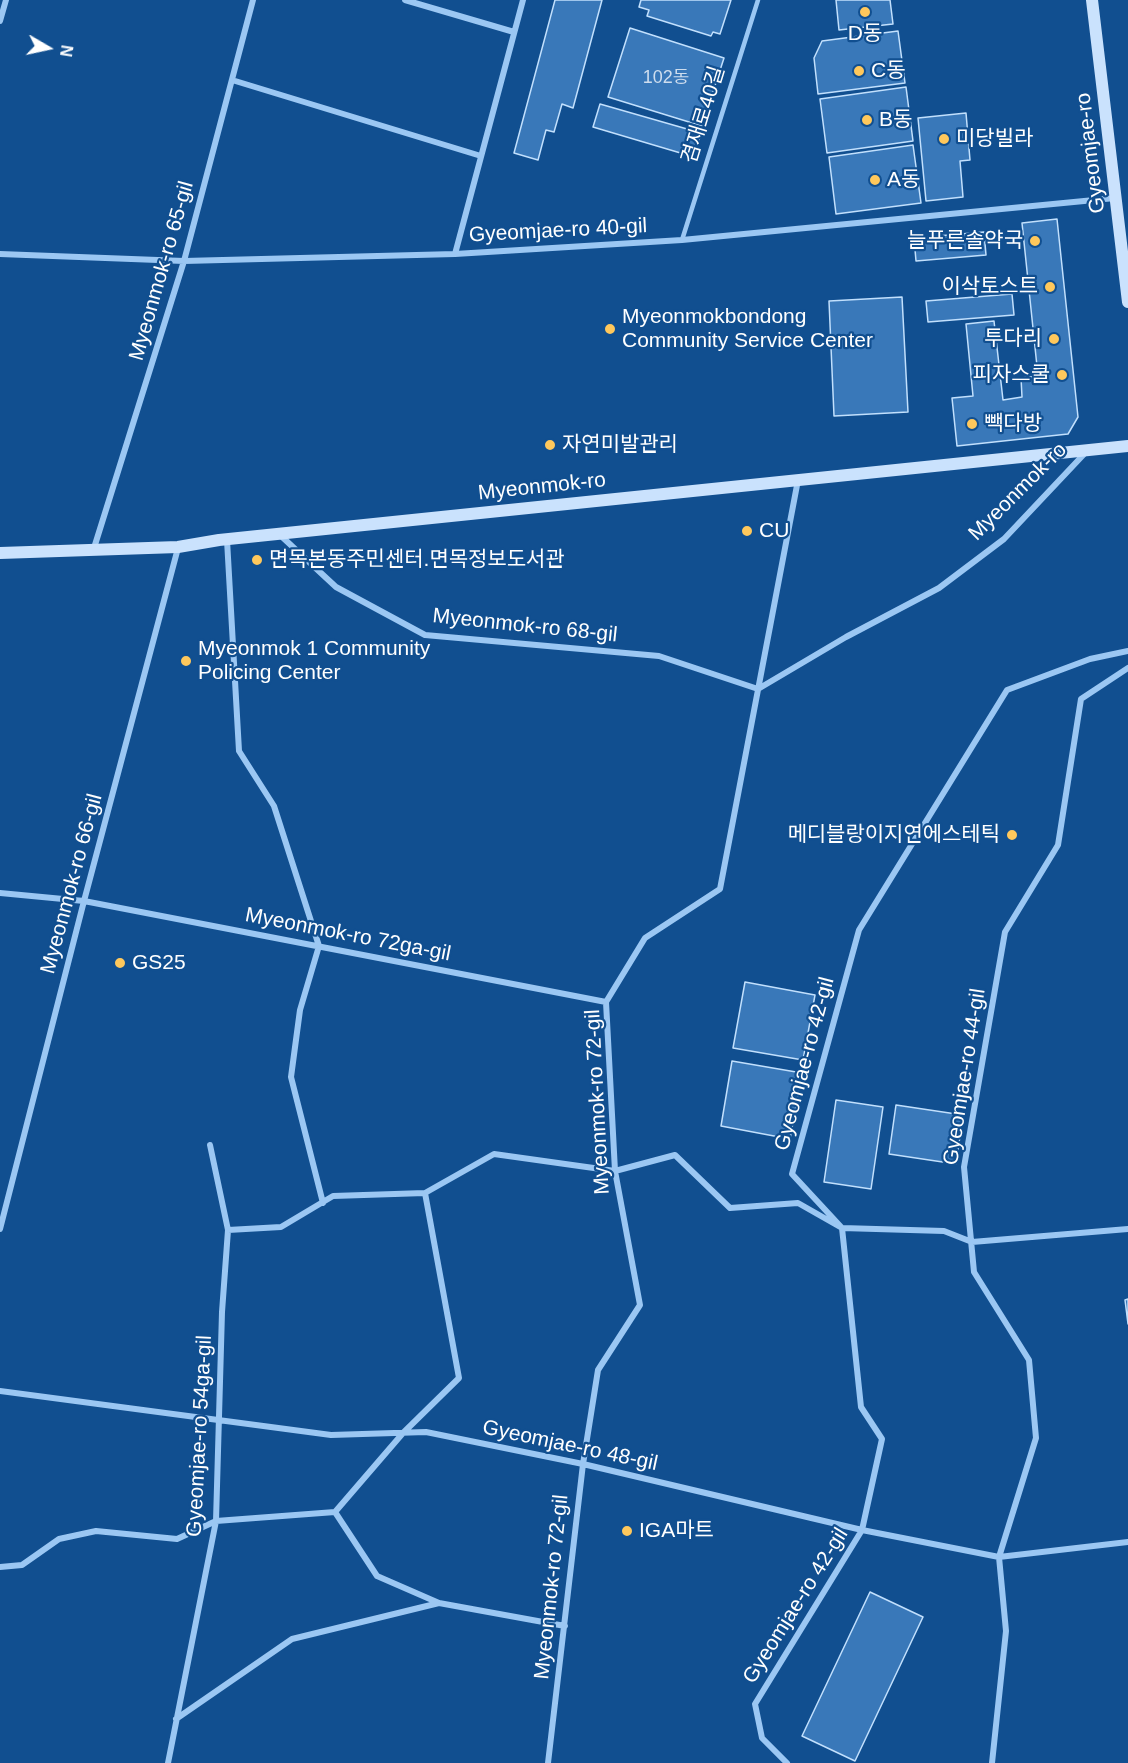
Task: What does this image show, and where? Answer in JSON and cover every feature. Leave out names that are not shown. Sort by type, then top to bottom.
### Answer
[{"type":"street","points":[[0,21],[6,0]]},
{"type":"street","name":"Myeonmok-ro 65-gil","points":[[94,548],[184,261],[253,0]]},
{"type":"street","points":[[405,0],[514,32]]},
{"type":"street","points":[[455,254],[523,0]]},
{"type":"street","name":"Gyeomjae-ro","points":[[1092,0],[1128,302]]},
{"type":"street","points":[[232,80],[481,156]]},
{"type":"street","name":"Gyeomjae-ro 40-gil","points":[[0,254],[184,261],[455,254],[682,240],[1116,197]]},
{"type":"street","name":"Myeonmok-ro","points":[[0,553],[94,548],[178,547],[280,534],[1128,446]]},
{"type":"street","name":"Myeonmok-ro","points":[[758,689],[939,588],[1005,538],[1088,450]]},
{"type":"street","name":"Myeonmok-ro 72-gil","points":[[548,1763],[583,1464],[598,1370],[640,1305],[615,1171],[606,1002],[645,938],[720,889],[798,480]]},
{"type":"street","name":"Myeonmok-ro 68-gil","points":[[280,534],[336,587],[425,635],[658,656],[758,689]]},
{"type":"street","points":[[227,540],[239,751],[274,806],[319,946],[300,1010],[291,1077],[323,1203]]},
{"type":"street","name":"Myeonmok-ro 66-gil","points":[[0,1229],[178,547]]},
{"type":"street","name":"Gyeomjae-ro 42-gil","points":[[787,1763],[762,1738],[755,1704],[862,1530],[882,1439],[861,1407],[842,1228],[792,1174],[859,930],[1007,690],[1090,659],[1128,651]]},
{"type":"street","name":"Gyeomjae-ro 44-gil","points":[[992,1763],[1006,1631],[999,1557],[1036,1438],[1029,1360],[974,1272],[964,1167],[1005,932],[1058,845],[1081,699],[1128,668]]},
{"type":"street","name":"Myeonmok-ro 72ga-gil","points":[[0,893],[84,901],[606,1002]]},
{"type":"street","name":"Gyeomjae-ro 54ga-gil","points":[[168,1763],[216,1521],[222,1312],[228,1230],[210,1145]]},
{"type":"street","points":[[228,1230],[281,1227],[333,1196],[425,1193],[494,1154],[615,1171],[675,1155],[730,1208],[798,1203],[842,1228],[944,1231],[972,1242],[1128,1229]]},
{"type":"street","points":[[0,1567],[22,1565],[58,1539],[96,1531],[177,1539],[216,1521],[335,1512],[403,1433],[459,1378],[425,1193]]},
{"type":"street","name":"Gyeomjae-ro 48-gil","points":[[0,1391],[331,1435],[426,1432],[583,1464],[862,1530],[999,1557],[1128,1542]]},
{"type":"street","points":[[335,1512],[377,1576],[440,1603],[565,1626]]},
{"type":"street","points":[[176,1719],[292,1639],[440,1603]]},
{"type":"lane","name":"겸재로40길","points":[[682,240],[758,0]]},
{"type":"building","points":[[555,0],[602,0],[573,108],[562,104],[554,132],[546,130],[538,160],[514,153]]},
{"type":"building","points":[[641,0],[731,0],[720,34],[713,32],[711,36],[647,16],[649,10],[639,7]]},
{"type":"building","name":"D동","points":[[836,0],[890,0],[893,24],[839,30]]},
{"type":"building","points":[[630,28],[724,58],[702,126],[608,97]]},
{"type":"building","name":"C동","points":[[898,31],[905,83],[818,94],[814,58],[822,41]]},
{"type":"building","name":"B동","points":[[906,87],[913,141],[827,153],[820,99]]},
{"type":"building","points":[[600,104],[701,133],[694,157],[593,127]]},
{"type":"building","name":"미당빌라","points":[[966,113],[970,160],[960,161],[963,197],[926,201],[918,118]]},
{"type":"building","name":"A동","points":[[913,145],[921,203],[836,214],[829,157]]},
{"type":"building","points":[[1057,219],[1078,417],[1068,434],[957,446],[952,398],[973,396],[966,324],[994,321],[1003,400],[1022,397],[1021,378],[1038,376],[1022,223]]},
{"type":"building","points":[[984,232],[986,255],[916,261],[914,238]]},
{"type":"building","points":[[1012,294],[1014,315],[928,322],[926,301]]},
{"type":"building","points":[[902,297],[908,412],[834,416],[829,301]]},
{"type":"building","points":[[745,982],[815,995],[803,1060],[733,1048]]},
{"type":"building","points":[[732,1061],[802,1073],[790,1139],[721,1126]]},
{"type":"building","points":[[836,1100],[883,1107],[871,1189],[824,1182]]},
{"type":"building","points":[[896,1105],[963,1115],[956,1164],[889,1154]]},
{"type":"building","points":[[1128,1299],[1128,1324],[1125,1300]]},
{"type":"building","points":[[870,1592],[923,1617],[855,1761],[802,1736]]},
{"type":"place","name":"D동","points":[[865,12]]},
{"type":"place","name":"C동","points":[[859,71]]},
{"type":"place","name":"B동","points":[[867,120]]},
{"type":"place","name":"미당빌라","points":[[944,139]]},
{"type":"place","name":"A동","points":[[875,180]]},
{"type":"place","name":"늘푸른솔약국","points":[[1035,241]]},
{"type":"place","name":"이삭토스트","points":[[1050,287]]},
{"type":"place","name":"Myeonmokbondong Community Service Center","points":[[610,329]]},
{"type":"place","name":"투다리","points":[[1054,339]]},
{"type":"place","name":"피자스쿨","points":[[1062,375]]},
{"type":"place","name":"빽다방","points":[[972,424]]},
{"type":"place","name":"자연미발관리","points":[[550,445]]},
{"type":"place","name":"CU","points":[[747,531]]},
{"type":"place","name":"면목본동주민센터.면목정보도서관","points":[[257,560]]},
{"type":"place","name":"Myeonmok 1 Community Policing Center","points":[[186,661]]},
{"type":"place","name":"메디블랑이지연에스테틱","points":[[1012,835]]},
{"type":"place","name":"GS25","points":[[120,963]]},
{"type":"place","name":"IGA마트","points":[[627,1531]]}]
